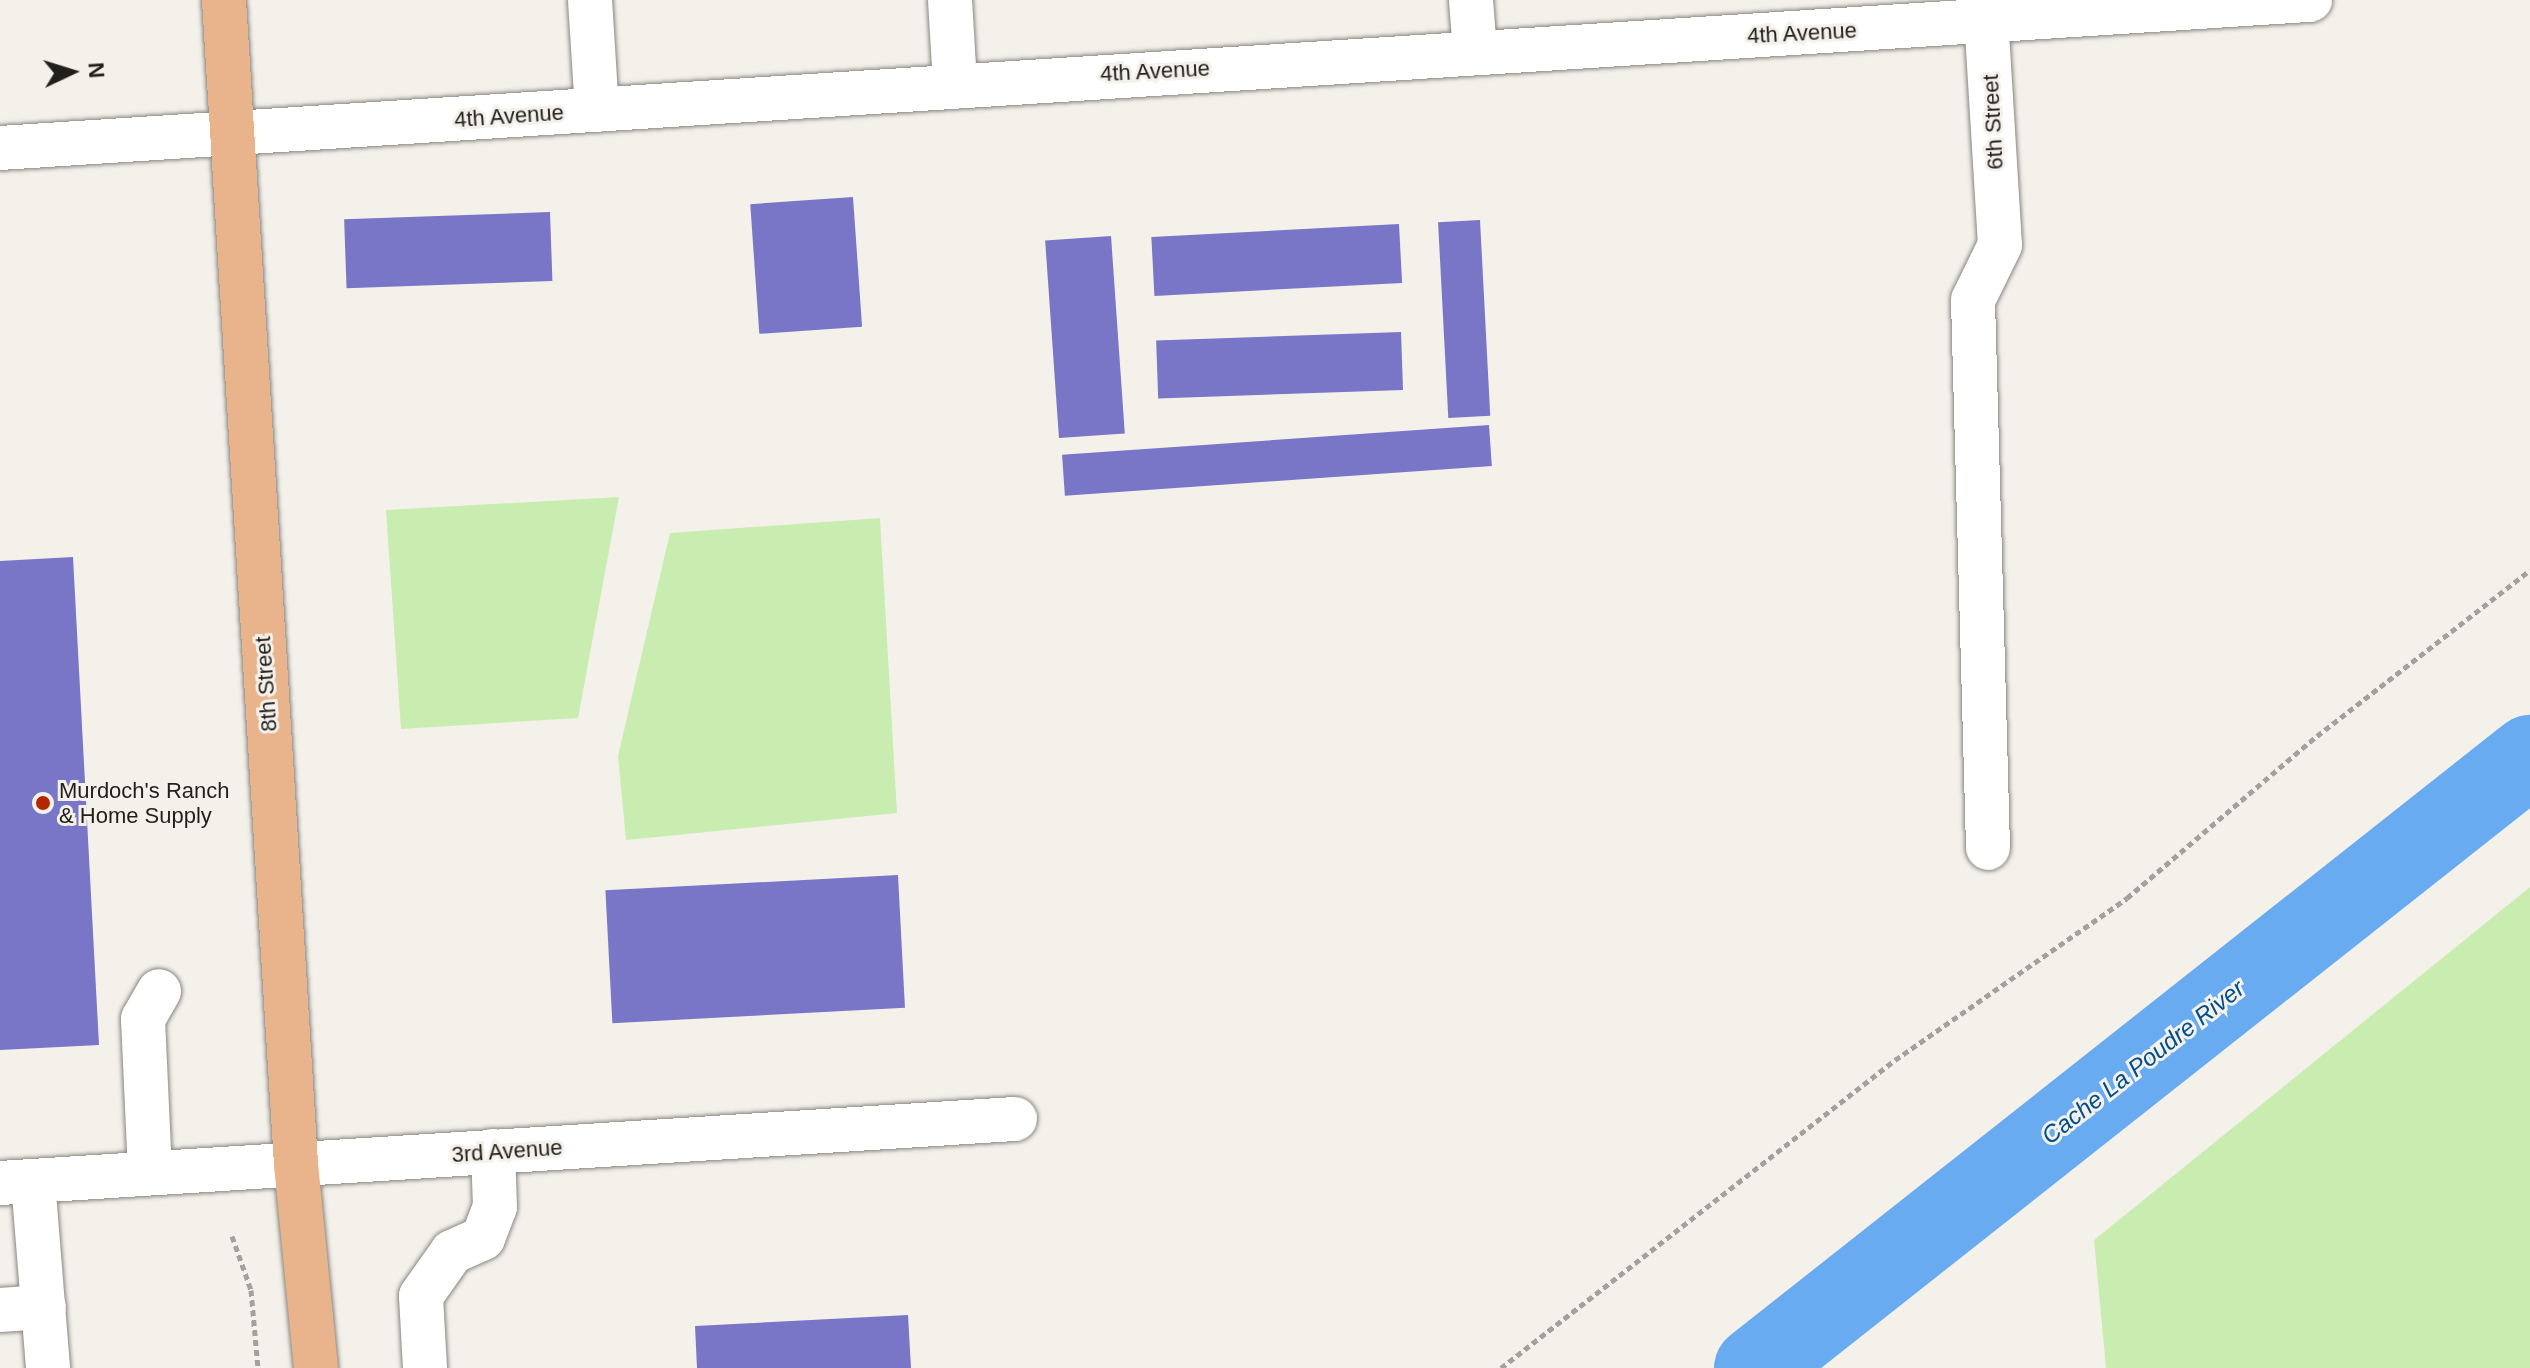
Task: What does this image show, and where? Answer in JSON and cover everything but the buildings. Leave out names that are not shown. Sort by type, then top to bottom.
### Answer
[{"type":"main road","name":"8th Street","points":[[224,0],[296,1164],[316,1368]]},
{"type":"street","points":[[590,0],[597,110]]},
{"type":"street","points":[[950,0],[955,83]]},
{"type":"street","points":[[1471,0],[1475,52]]},
{"type":"street","name":"4th Avenue","points":[[0,148],[232,135],[955,83],[1475,52],[1986,11],[2310,0]]},
{"type":"street","name":"6th Street","points":[[1986,11],[2000,245],[1973,300],[1988,848]]},
{"type":"street","points":[[150,1173],[143,1019],[159,991]]},
{"type":"street","name":"3rd Avenue","points":[[17,1182],[1015,1119]]},
{"type":"street","points":[[425,1368],[421,1296],[452,1252],[483,1238],[495,1207],[493,1151]]},
{"type":"street","points":[[17,1182],[44,1307],[48,1368]]},
{"type":"street","points":[[0,1310],[44,1307]]},
{"type":"path","points":[[1501,1368],[1895,1060],[2127,898],[2317,736],[2530,570]]},
{"type":"path","points":[[232,1236],[251,1290],[258,1368]]},
{"type":"green space","points":[[619,497],[578,718],[401,729],[386,510]]},
{"type":"green space","points":[[880,518],[897,813],[626,840],[618,756],[670,533]]},
{"type":"green space","points":[[2530,887],[2530,1368],[2106,1368],[2094,1240]]},
{"type":"waterway","name":"Cache La Poudre River","points":[[1755,1368],[2530,756]]},
{"type":"place","name":"Murdoch's Ranch & Home Supply","points":[[43,803]]}]
